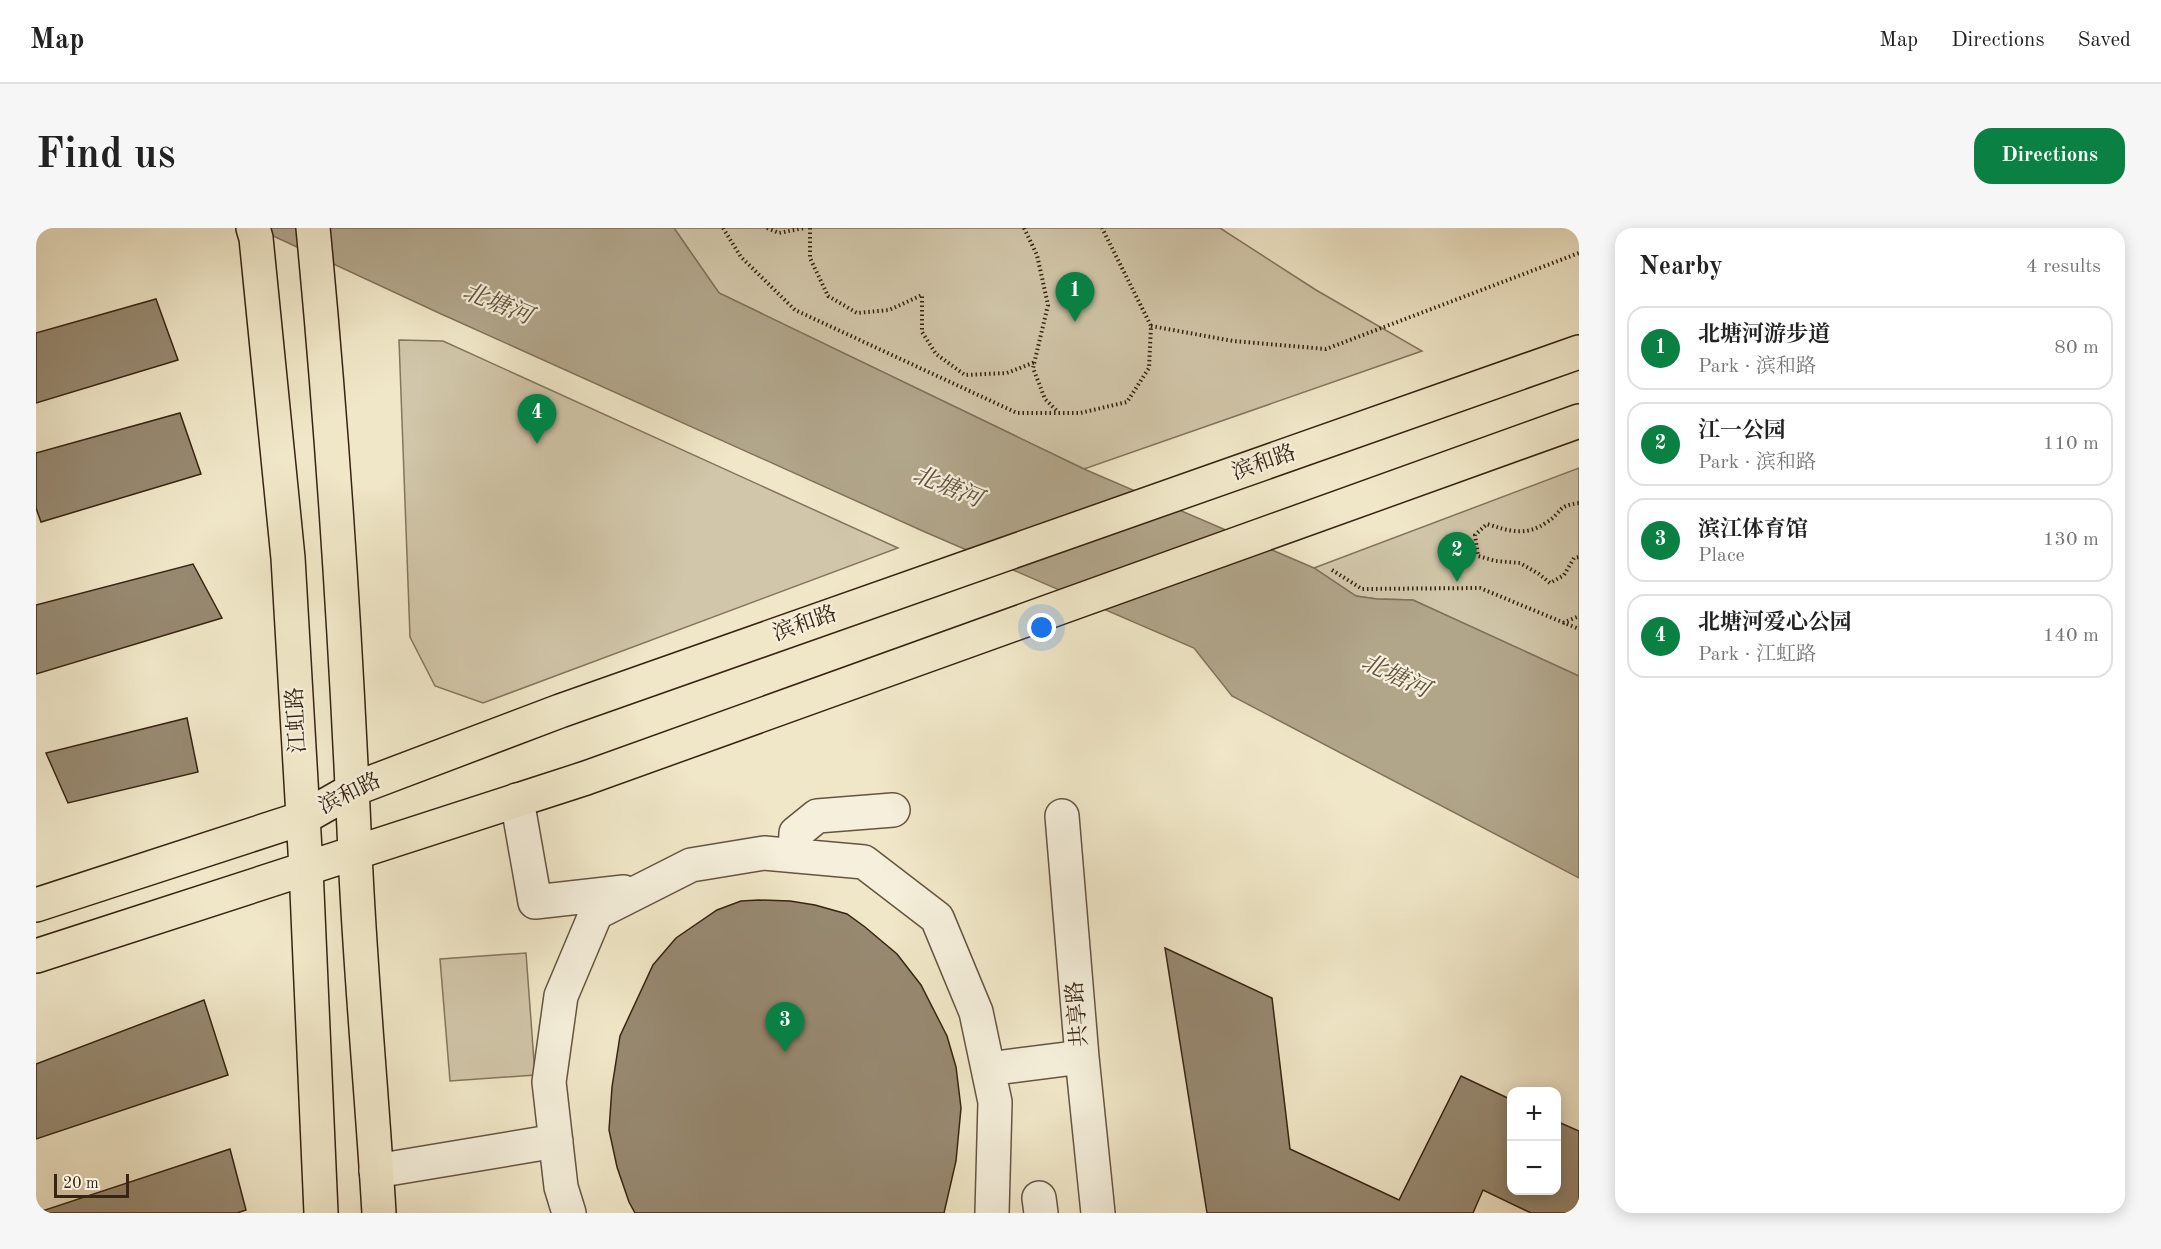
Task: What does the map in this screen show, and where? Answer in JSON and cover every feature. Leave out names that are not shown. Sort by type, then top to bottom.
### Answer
[{"type":"main road","name":"江虹路","points":[[253,228],[288,558],[306,868],[321,1213]]},
{"type":"main road","points":[[313,228],[339,553],[354,789],[355,852],[379,1213]]},
{"type":"main road","name":"滨和路","points":[[36,905],[303,818],[354,789],[560,711],[1579,352]]},
{"type":"main road","points":[[36,956],[586,778],[1579,422]]},
{"type":"street","points":[[517,800],[535,902],[642,890]]},
{"type":"street","points":[[795,856],[796,833],[817,816],[893,810]]},
{"type":"street","name":"共享路","points":[[1062,816],[1082,1057],[1098,1213]]},
{"type":"street","points":[[570,1213],[561,1187],[549,1082],[561,996],[596,913],[691,865],[764,853],[864,862],[937,918],[976,1012],[995,1102],[992,1213]]},
{"type":"street","points":[[988,1069],[1082,1057]]},
{"type":"street","points":[[376,1171],[556,1141]]},
{"type":"path","points":[[723,228],[741,257],[795,310],[1017,413],[1080,413],[1127,402],[1149,368],[1151,326],[1102,228]]},
{"type":"path","points":[[767,228],[779,233],[804,228]]},
{"type":"path","points":[[810,228],[810,258],[828,296],[857,313],[888,310],[922,295],[922,332],[936,354],[965,375],[1006,373],[1035,362]]},
{"type":"path","points":[[1024,228],[1037,255],[1048,305],[1034,368],[1045,399],[1059,413]]},
{"type":"path","points":[[1151,326],[1233,341],[1326,349],[1579,253]]},
{"type":"path","points":[[1579,503],[1565,505],[1548,522],[1527,532],[1504,530],[1487,524],[1474,534],[1479,556],[1496,561],[1520,563],[1550,583],[1564,575],[1574,558],[1579,557]]},
{"type":"path","points":[[1332,570],[1362,589],[1480,588],[1579,629]]},
{"type":"path","points":[[1563,623],[1579,616]]},
{"type":"shaded area","points":[[674,228],[1220,228],[1316,290],[1422,351],[1084,469],[719,293]]},
{"type":"shaded area","points":[[399,340],[443,341],[898,548],[483,703],[435,686],[410,637]]},
{"type":"shaded area","points":[[1579,468],[1579,676],[1413,600],[1356,596],[1314,568]]},
{"type":"shaded area","points":[[526,953],[535,1075],[450,1081],[440,959]]},
{"type":"water","name":"北塘河","points":[[256,228],[674,228],[719,293],[1084,469],[1314,568],[1356,596],[1413,600],[1579,676],[1579,878],[1232,696],[1194,648],[925,532]]},
{"type":"building","points":[[156,299],[178,360],[36,403],[36,333]]},
{"type":"building","points":[[180,413],[201,474],[41,522],[36,508],[36,453]]},
{"type":"building","points":[[193,564],[222,618],[36,674],[36,605]]},
{"type":"building","points":[[187,718],[198,772],[68,803],[46,753]]},
{"type":"building","points":[[741,901],[790,901],[847,914],[897,954],[921,985],[947,1036],[956,1067],[961,1108],[956,1161],[944,1213],[635,1213],[617,1167],[609,1130],[612,1087],[620,1036],[653,965],[676,938],[717,910]]},
{"type":"building","points":[[1165,948],[1272,998],[1290,1149],[1399,1200],[1461,1076],[1507,1098],[1507,1195],[1561,1195],[1561,1123],[1579,1131],[1579,1213],[1531,1213],[1483,1190],[1473,1213],[1207,1213]]},
{"type":"building","points":[[204,1000],[228,1075],[36,1139],[36,1064]]},
{"type":"building","points":[[230,1149],[246,1210],[237,1213],[36,1213]]},
{"type":"place","name":"北塘河游步道","points":[[1075,322]]},
{"type":"place","name":"北塘河爱心公园","points":[[537,444]]},
{"type":"place","name":"江一公园","points":[[1457,582]]},
{"type":"place","name":"滨江体育馆","points":[[785,1052]]}]
